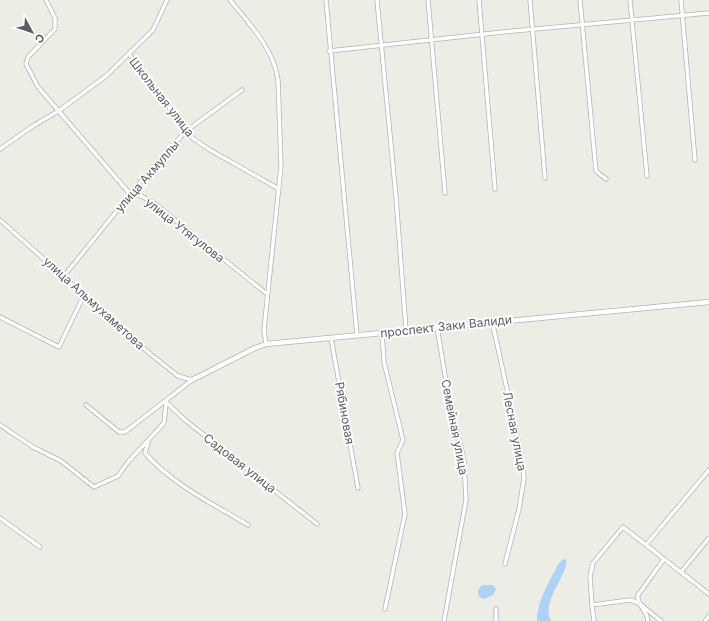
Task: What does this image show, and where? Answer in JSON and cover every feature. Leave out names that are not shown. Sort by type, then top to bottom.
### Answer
[{"type":"street","name":"улица Утягулова","points":[[46,0],[55,18],[55,29],[28,57],[26,64],[38,87],[60,110],[130,194],[141,196],[154,203],[267,294]]},
{"type":"street","name":"Школьная улица","points":[[0,149],[33,126],[60,110],[106,76],[153,30],[167,0]]},
{"type":"street","points":[[230,0],[266,46],[276,68],[280,166],[264,330],[266,344]]},
{"type":"street","points":[[326,0],[356,335]]},
{"type":"street","points":[[377,0],[396,197],[406,330]]},
{"type":"street","points":[[428,0],[445,193]]},
{"type":"street","points":[[479,0],[495,189]]},
{"type":"street","points":[[530,0],[545,178]]},
{"type":"street","points":[[580,0],[596,172],[606,179]]},
{"type":"street","points":[[630,0],[647,176]]},
{"type":"street","points":[[681,0],[695,160]]},
{"type":"street","points":[[330,51],[481,34],[709,13]]},
{"type":"street","name":"Школьная улица","points":[[129,54],[191,137],[210,150],[279,188]]},
{"type":"street","name":"улица Акмуллы","points":[[64,276],[130,194],[186,131],[242,90]]},
{"type":"street","name":"улица Альмухаметова","points":[[0,220],[172,371],[184,378],[192,380]]},
{"type":"street","points":[[0,317],[59,347],[83,298]]},
{"type":"street","name":"проспект Заки Валиди","points":[[192,380],[255,348],[266,344],[709,302]]},
{"type":"street","name":"Лесная улица","points":[[492,322],[521,453],[524,478],[520,509],[505,564]]},
{"type":"street","name":"Семейная улица","points":[[437,327],[454,422],[464,461],[466,495],[444,621]]},
{"type":"street","points":[[382,333],[384,362],[403,440],[398,453],[405,514],[385,608]]},
{"type":"street","name":"Рябиновая","points":[[331,338],[358,488]]},
{"type":"street","points":[[86,405],[119,432],[125,432],[166,402],[192,380]]},
{"type":"street","points":[[0,425],[32,447],[61,461],[94,487],[115,479],[128,462],[164,423],[166,402]]},
{"type":"street","name":"Садовая улица","points":[[166,402],[185,420],[317,524]]},
{"type":"street","points":[[148,440],[145,453],[182,484],[248,525]]},
{"type":"street","points":[[646,545],[709,470]]},
{"type":"street","points":[[0,518],[40,547]]},
{"type":"street","points":[[594,621],[590,576],[593,563],[623,527],[709,594]]},
{"type":"street","points":[[681,572],[709,538]]},
{"type":"street","points":[[648,621],[648,616],[639,603],[638,595],[664,559]]},
{"type":"street","points":[[592,605],[630,600],[639,603],[661,621]]},
{"type":"street","points":[[496,609],[496,621]]},
{"type":"street","points":[[705,621],[709,616]]},
{"type":"water","points":[[566,559],[564,571],[549,605],[551,621],[537,621],[539,606],[545,591],[559,563]]},
{"type":"water","points":[[493,585],[496,589],[493,595],[484,599],[479,597],[478,591],[481,586]]}]
